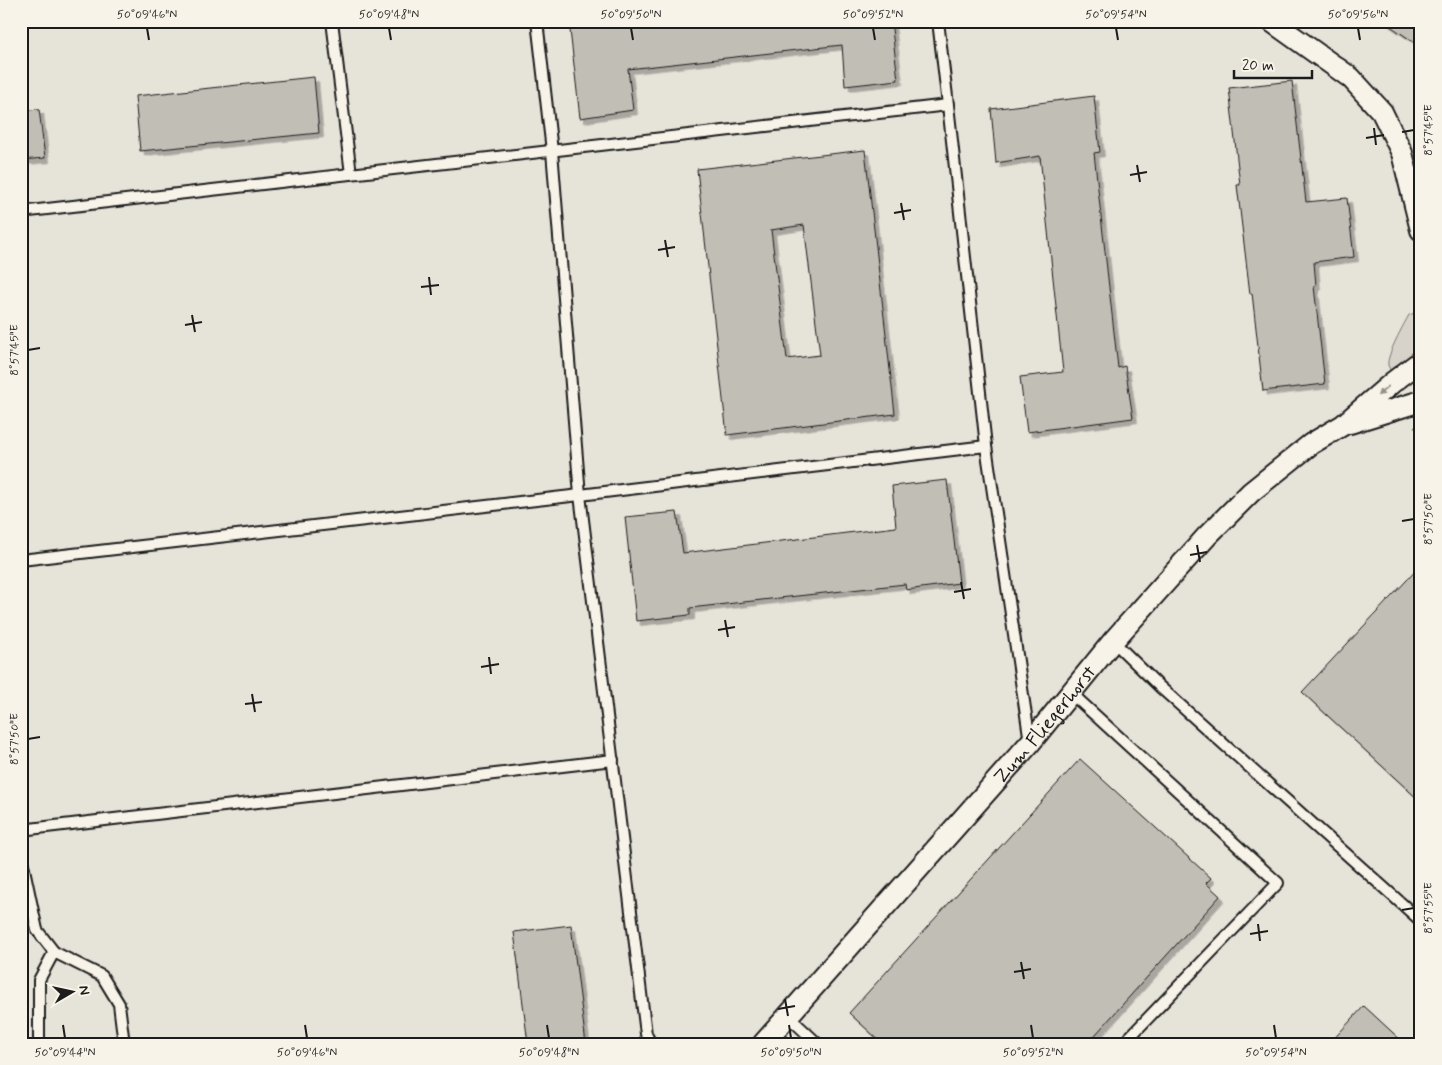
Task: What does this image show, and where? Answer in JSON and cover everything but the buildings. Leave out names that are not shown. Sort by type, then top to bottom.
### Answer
[{"type":"street","points":[[1271,21],[1351,78],[1382,112],[1402,153],[1421,230]]},
{"type":"street","name":"Zum Fliegerhorst","points":[[763,1044],[1030,743],[1113,641],[1206,536],[1251,492],[1311,444],[1343,425],[1421,360]]},
{"type":"street","name":"Zum Fliegerhorst","points":[[1343,425],[1421,401]]},
{"type":"lane","points":[[332,21],[351,174]]},
{"type":"lane","points":[[537,21],[552,151],[580,495],[646,1034],[651,1044]]},
{"type":"lane","points":[[938,21],[986,446],[1030,743]]},
{"type":"lane","points":[[21,212],[948,105]]},
{"type":"lane","points":[[21,560],[986,446]]},
{"type":"lane","points":[[1113,641],[1160,688],[1421,921]]},
{"type":"lane","points":[[1071,693],[1278,883],[1123,1044]]},
{"type":"lane","points":[[21,830],[613,760]]},
{"type":"lane","points":[[21,855],[37,930],[54,952],[102,976],[119,1004],[124,1044]]},
{"type":"lane","points":[[39,1044],[39,980],[54,952]]},
{"type":"lane","points":[[788,1016],[818,1044]]},
{"type":"shaded area","points":[[21,21],[1421,21],[1421,1044],[21,1044]]},
{"type":"shaded area","points":[[1421,311],[1421,340],[1408,361],[1392,372],[1388,361],[1396,340],[1409,315]]}]
